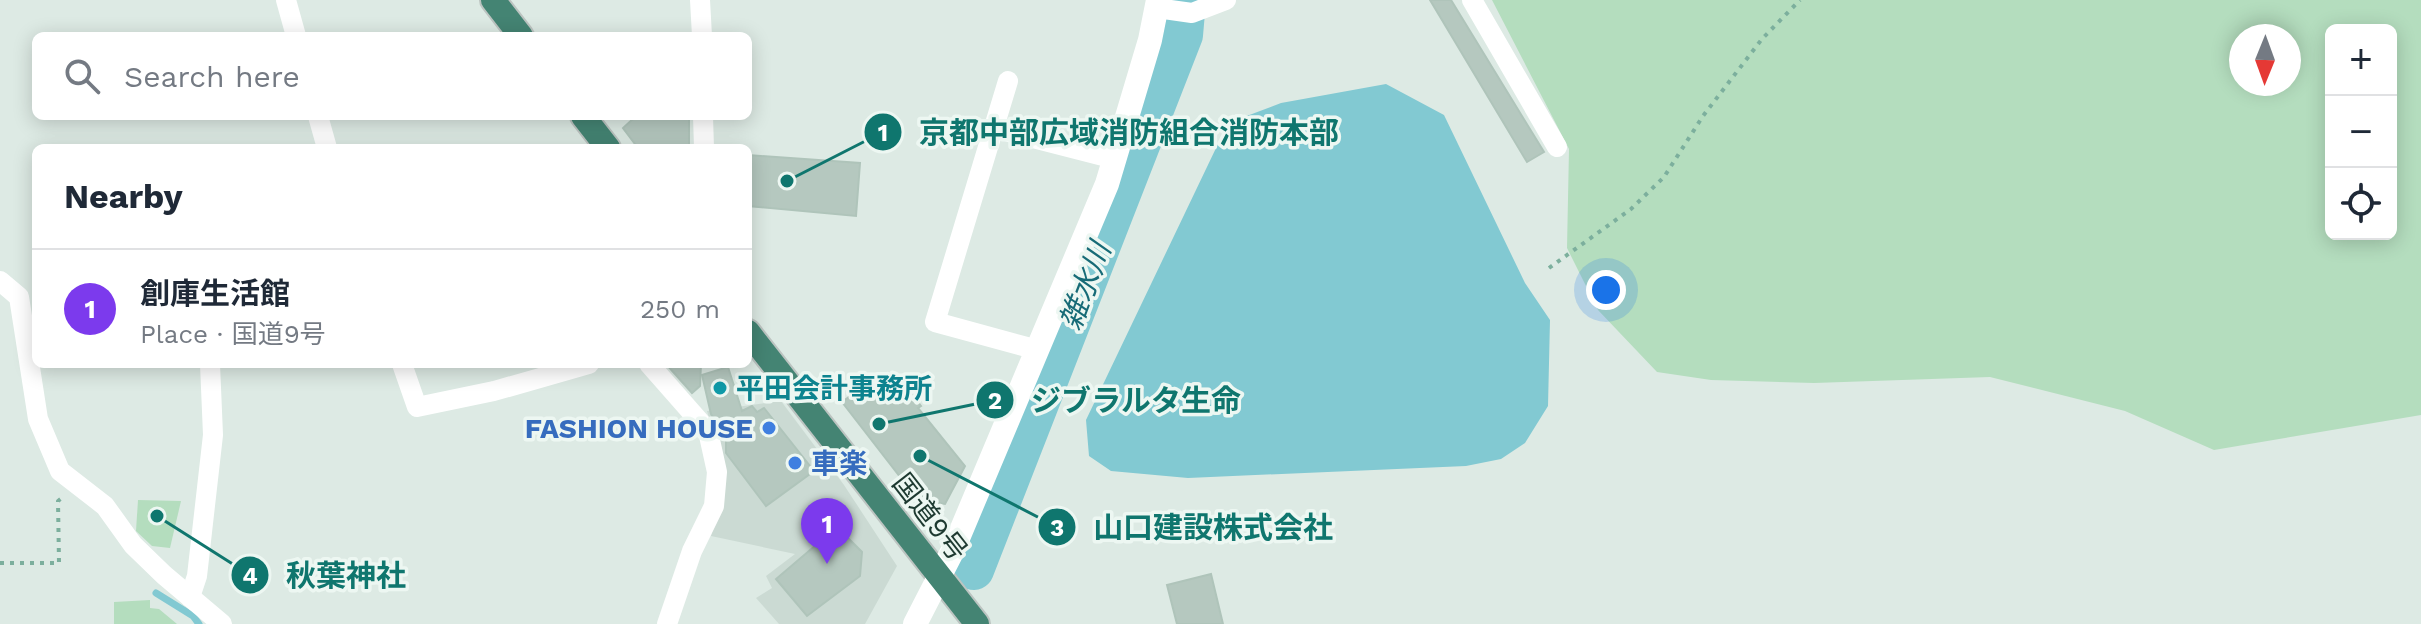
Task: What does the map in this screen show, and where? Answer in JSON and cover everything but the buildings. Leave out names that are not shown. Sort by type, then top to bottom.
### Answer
[{"type":"highway","points":[[493,0],[518,32]]},
{"type":"highway","points":[[586,120],[603,144]]},
{"type":"highway","name":"国道9号","points":[[752,337],[977,624]]},
{"type":"street","points":[[286,0],[295,32]]},
{"type":"street","points":[[700,0],[702,32]]},
{"type":"street","points":[[915,624],[940,579],[1115,159],[1157,4],[1192,13],[1226,0]]},
{"type":"street","points":[[1472,0],[1557,147]]},
{"type":"street","points":[[1008,81],[935,322],[1038,350]]},
{"type":"street","points":[[319,120],[326,144]]},
{"type":"street","points":[[703,120],[704,144]]},
{"type":"street","points":[[994,128],[1115,159]]},
{"type":"street","points":[[0,281],[19,297],[38,419],[60,471],[105,506],[133,545],[217,622]]},
{"type":"street","points":[[190,597],[197,576],[213,435],[210,368]]},
{"type":"street","points":[[403,368],[417,407],[528,372],[558,368]]},
{"type":"street","points":[[653,368],[708,431],[717,472],[714,506],[692,551],[667,624]]},
{"type":"path","points":[[1549,268],[1631,209],[1664,177],[1762,39],[1800,0]]},
{"type":"path","points":[[0,563],[59,563],[58,501],[78,485]]},
{"type":"shaded area","points":[[781,401],[844,485],[897,566],[865,624],[779,624],[756,598],[772,588],[766,576],[795,554],[711,536],[723,490],[722,462],[707,411]]},
{"type":"green space","points":[[1492,0],[2421,0],[2421,415],[2214,450],[2125,411],[1990,377],[1814,383],[1711,380],[1657,372],[1598,310],[1567,248],[1569,149]]},
{"type":"green space","points":[[138,500],[181,501],[170,548],[152,546],[136,531]]},
{"type":"green space","points":[[150,600],[150,608],[159,609],[177,624],[114,624],[114,602]]},
{"type":"water","points":[[1386,84],[1444,115],[1525,283],[1550,320],[1548,406],[1525,443],[1501,459],[1466,466],[1188,478],[1111,471],[1089,456],[1086,420],[1228,123],[1281,103]]},
{"type":"waterway","name":"雑水川","points":[[974,570],[1183,35],[1186,0]]},
{"type":"waterway","points":[[156,593],[193,616],[199,624]]},
{"type":"place","name":"京都中部広域消防組合消防本部","points":[[787,181]]},
{"type":"place","name":"平田会計事務所","points":[[720,388]]},
{"type":"place","name":"ジブラルタ生命","points":[[879,424]]},
{"type":"place","name":"FASHION HOUSE","points":[[769,428]]},
{"type":"place","name":"山口建設株式会社","points":[[920,456]]},
{"type":"place","name":"車楽","points":[[795,463]]},
{"type":"place","name":"秋葉神社","points":[[157,516]]},
{"type":"place","name":"創庫生活館","points":[[827,564]]}]
